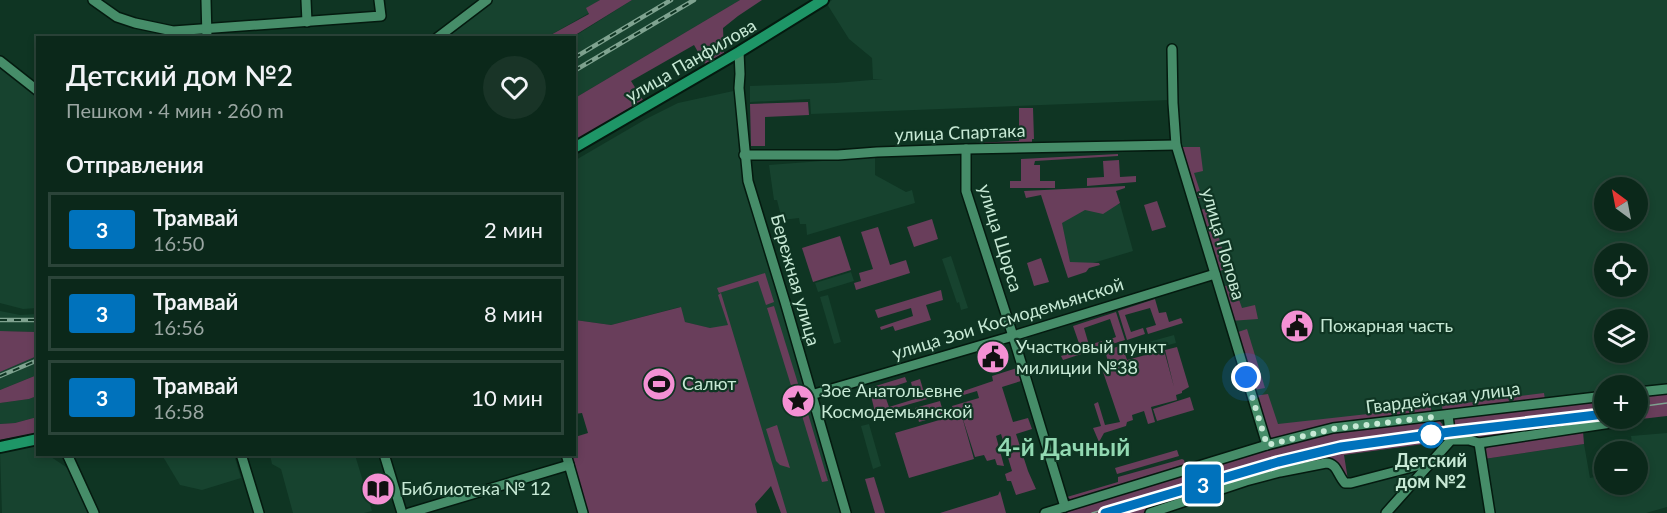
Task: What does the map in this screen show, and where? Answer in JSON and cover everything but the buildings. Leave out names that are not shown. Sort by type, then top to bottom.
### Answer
[{"type":"main road","name":"улица Панфилова","points":[[576,147],[823,0]]},
{"type":"main road","points":[[0,447],[36,439]]},
{"type":"street","points":[[93,0],[117,17],[135,23],[173,31],[207,33],[381,16],[379,0]]},
{"type":"street","points":[[207,0],[207,33]]},
{"type":"street","points":[[306,0],[306,22]]},
{"type":"street","points":[[440,36],[487,0]]},
{"type":"street","name":"улица Попова","points":[[1172,49],[1176,145],[1267,445]]},
{"type":"street","name":"Бережная улица","points":[[739,52],[739,88],[748,181],[846,513]]},
{"type":"street","points":[[0,61],[36,89]]},
{"type":"street","name":"улица Спартака","points":[[744,155],[838,155],[966,149],[1176,145]]},
{"type":"street","name":"улица Щорса","points":[[966,149],[966,191],[1065,507]]},
{"type":"street","name":"улица Зои Космодемьянской","points":[[812,395],[1215,274]]},
{"type":"street","points":[[1648,391],[1667,389]]},
{"type":"street","name":"Гвардейская улица","points":[[1045,513],[1267,445],[1333,429],[1366,423],[1594,397]]},
{"type":"street","points":[[1386,513],[1451,440],[1448,415]]},
{"type":"street","points":[[1451,440],[1469,440],[1479,443],[1594,426]]},
{"type":"street","points":[[1479,443],[1490,513]]},
{"type":"street","points":[[69,456],[94,513]]},
{"type":"street","points":[[242,456],[259,513]]},
{"type":"street","points":[[385,456],[402,513]]},
{"type":"street","points":[[567,456],[583,513]]},
{"type":"street","points":[[1150,513],[1280,472],[1326,463],[1334,465],[1345,483],[1424,464],[1429,465]]},
{"type":"street","points":[[409,513],[569,465]]},
{"type":"shaded area","points":[[492,0],[600,0],[587,8],[589,13],[549,36],[446,36]]},
{"type":"shaded area","points":[[600,0],[632,0],[574,36],[549,36],[589,14],[586,8]]},
{"type":"shaded area","points":[[632,0],[740,0],[576,97],[575,36]]},
{"type":"shaded area","points":[[740,0],[762,0],[723,28],[724,53],[705,64],[694,45],[631,81],[643,100],[576,140],[576,97]]},
{"type":"shaded area","points":[[832,0],[1667,0],[1667,386],[1648,388],[1648,375],[1594,375],[1594,393],[1333,425],[1269,436],[1179,147],[1170,100],[811,114],[810,99],[750,102],[750,86],[883,79],[873,79],[872,58],[849,39],[827,4]]},
{"type":"shaded area","points":[[0,66],[36,94],[36,308],[23,309],[0,303]]},
{"type":"shaded area","points":[[738,90],[741,151],[844,513],[781,513],[772,483],[709,328],[685,322],[680,307],[611,325],[576,320],[576,160],[678,103]]},
{"type":"shaded area","points":[[808,102],[809,115],[765,117],[765,146],[751,146],[750,104]]},
{"type":"shaded area","points":[[1019,108],[1033,108],[1034,139],[1032,139],[1032,144],[975,147],[975,143],[1019,141]]},
{"type":"shaded area","points":[[1179,147],[1200,147],[1203,171],[1194,173],[1202,197],[1195,199]]},
{"type":"shaded area","points":[[1118,154],[1118,156],[1035,161],[1034,165],[1040,165],[1040,181],[1055,181],[1055,188],[1010,188],[1010,181],[1021,181],[1021,159]]},
{"type":"shaded area","points":[[875,157],[875,175],[906,192],[912,190],[915,203],[807,235],[806,224],[800,224],[799,218],[782,220],[777,200],[774,200],[769,165]]},
{"type":"shaded area","points":[[1119,160],[1120,177],[1136,176],[1136,182],[1087,186],[1087,178],[1104,177],[1103,161]]},
{"type":"shaded area","points":[[1125,186],[1116,191],[1120,203],[1103,214],[1085,210],[1062,223],[1070,262],[1099,263],[1100,265],[1068,278],[1041,195],[1026,198],[1024,191]]},
{"type":"shaded area","points":[[1157,201],[1166,227],[1152,231],[1144,205]]},
{"type":"shaded area","points":[[1052,204],[1101,207],[1120,204],[1133,251],[1070,270]]},
{"type":"shaded area","points":[[1210,208],[1228,268],[1217,272],[1199,210]]},
{"type":"shaded area","points":[[932,219],[938,239],[914,247],[907,227]]},
{"type":"shaded area","points":[[878,227],[890,265],[906,260],[910,273],[856,290],[854,283],[861,281],[859,273],[873,269],[861,232]]},
{"type":"shaded area","points":[[840,236],[851,270],[813,282],[802,248]]},
{"type":"shaded area","points":[[951,256],[968,308],[961,310],[942,259]]},
{"type":"shaded area","points":[[1041,258],[1049,282],[1034,286],[1027,263]]},
{"type":"shaded area","points":[[851,272],[854,281],[818,292],[815,283]]},
{"type":"shaded area","points":[[765,273],[774,302],[766,305],[758,281],[719,293],[717,288]]},
{"type":"shaded area","points":[[1228,285],[1231,296],[1237,294],[1242,308],[1255,305],[1258,319],[1230,321],[1220,288]]},
{"type":"shaded area","points":[[941,290],[943,300],[926,305],[931,320],[895,331],[893,326],[881,330],[880,327],[913,316],[911,308],[878,318],[875,310]]},
{"type":"shaded area","name":"Салют","points":[[721,293],[787,513],[781,513],[771,486],[755,504],[757,513],[586,513],[569,456],[576,456],[576,437],[588,433],[582,413],[576,414],[576,320],[611,325],[681,307],[685,322],[710,328],[728,325],[718,295]]},
{"type":"shaded area","points":[[828,295],[841,342],[834,344],[820,297]]},
{"type":"shaded area","points":[[1155,299],[1159,313],[1166,312],[1169,322],[1181,318],[1183,323],[1148,334],[1146,328],[1156,325],[1150,308],[1125,315],[1131,332],[1143,328],[1145,334],[1127,340],[1118,311]]},
{"type":"shaded area","points":[[774,306],[800,390],[793,392],[767,308]]},
{"type":"shaded area","points":[[0,311],[20,315],[36,314],[36,332],[0,331]]},
{"type":"shaded area","points":[[1116,312],[1125,340],[1106,346],[1105,341],[1116,337],[1110,319],[1084,328],[1089,345],[1102,341],[1103,347],[1063,360],[1061,356],[1081,349],[1073,326]]},
{"type":"shaded area","points":[[1247,329],[1265,388],[1254,390],[1235,333]]},
{"type":"shaded area","points":[[0,331],[36,332],[36,356],[0,372]]},
{"type":"shaded area","points":[[1174,335],[1176,343],[1129,355],[1127,348]]},
{"type":"shaded area","points":[[1014,345],[1036,419],[1033,420],[1021,381],[1002,387],[1013,422],[1028,418],[1032,429],[1016,434],[1036,489],[1016,495],[1011,481],[1007,481],[1005,474],[1012,471],[1001,434],[996,436],[1004,466],[997,465],[995,459],[987,461],[984,455],[975,457],[961,413],[974,459],[909,478],[895,433],[953,416],[952,406],[979,398],[977,391],[950,399],[949,396],[993,381],[992,376],[1017,368],[1011,346]]},
{"type":"shaded area","points":[[1122,345],[1127,360],[1164,350],[1174,387],[1165,350],[1177,347],[1189,387],[1176,395],[1177,400],[1151,407],[1155,422],[1148,424],[1144,411],[1132,415],[1133,420],[1127,422],[1126,426],[1104,433],[1099,442],[1093,428],[1101,426],[1094,404],[1098,402],[1105,425],[1120,422],[1102,369],[1109,366],[1106,354],[1108,350]]},
{"type":"shaded area","points":[[36,356],[36,375],[0,390],[0,372]]},
{"type":"shaded area","points":[[36,375],[36,396],[0,403],[0,390]]},
{"type":"shaded area","points":[[905,377],[907,382],[883,390],[889,407],[915,399],[911,382],[920,379],[925,396],[951,389],[952,392],[861,418],[861,416],[875,412],[869,388]]},
{"type":"shaded area","points":[[1667,392],[1667,416],[1648,418],[1648,394]]},
{"type":"shaded area","points":[[1544,393],[1545,400],[1443,413],[1442,406]]},
{"type":"shaded area","points":[[1268,394],[1278,424],[1431,407],[1431,414],[1337,423],[1278,439],[1269,436],[1254,396]]},
{"type":"shaded area","points":[[36,396],[36,417],[0,424],[0,403]]},
{"type":"shaded area","points":[[1190,397],[1194,410],[1157,421],[1153,409]]},
{"type":"shaded area","points":[[940,401],[944,415],[919,422],[915,408]]},
{"type":"shaded area","points":[[1594,401],[1594,423],[1487,440],[1475,436],[1458,436],[1453,425],[1453,419]]},
{"type":"shaded area","points":[[806,407],[828,481],[822,482],[800,409]]},
{"type":"shaded area","points":[[36,417],[36,433],[0,440],[0,424]]},
{"type":"shaded area","points":[[1437,419],[1443,425],[1444,432],[1439,446],[1436,447],[1431,443],[1344,455],[1348,480],[1336,464],[1241,481],[1143,513],[1055,513],[1308,438],[1373,426]]},
{"type":"shaded area","points":[[869,424],[881,466],[873,469],[861,426]]},
{"type":"shaded area","points":[[777,425],[790,468],[776,461],[766,429]]},
{"type":"shaded area","points":[[1583,431],[1584,444],[1484,459],[1485,450],[1489,446]]},
{"type":"shaded area","points":[[1667,433],[1667,507],[1646,513],[1493,513],[1484,459],[1584,444],[1590,478],[1594,477],[1594,495],[1648,495],[1648,441],[1632,441],[1631,436]]},
{"type":"shaded area","points":[[36,444],[36,456],[50,456],[72,471],[90,513],[2,513],[0,451]]},
{"type":"shaded area","points":[[1177,450],[1179,456],[1117,474],[1115,468]]},
{"type":"shaded area","points":[[163,456],[234,456],[241,478],[202,490],[180,485]]},
{"type":"shaded area","points":[[270,456],[355,456],[372,511],[293,513],[281,469],[272,464]]},
{"type":"shaded area","points":[[1182,459],[1186,467],[1073,501],[1067,497],[1118,482],[1118,477]]},
{"type":"shaded area","points":[[1329,465],[1339,481],[1417,468],[1418,472],[1382,513],[1169,513],[1169,511],[1246,485]]},
{"type":"shaded area","points":[[874,477],[885,513],[875,513],[865,479]]},
{"type":"shaded area","points":[[1000,491],[1006,513],[940,513],[998,495]]},
{"type":"tram line","points":[[1648,406],[1667,403]]},
{"type":"tram line","points":[[1092,513],[1233,471],[1340,444],[1594,412]]},
{"type":"tram line","name":"3","points":[[1105,513],[1278,462],[1341,447],[1594,415]]},
{"type":"railway","points":[[576,57],[671,0]]},
{"type":"railway","points":[[576,70],[694,0]]},
{"type":"railway","points":[[0,320],[36,320]]},
{"type":"railway","points":[[0,376],[36,361]]},
{"type":"place","name":"Пожарная часть","points":[[1297,326]]},
{"type":"place","name":"Участковый пункт милиции №38","points":[[993,357]]},
{"type":"place","name":"Салют","points":[[659,384]]},
{"type":"place","name":"Зое Анатольевне Космодемьянской","points":[[798,401]]},
{"type":"place","name":"Детский дом №2","points":[[1431,435]]},
{"type":"place","name":"Библиотека № 12","points":[[378,489]]},
{"type":"district","name":"4-й Дачный","points":[[1064,448]]},
{"type":"route","points":[[1246,377],[1267,445],[1307,434],[1366,423],[1433,417],[1431,435]]}]
